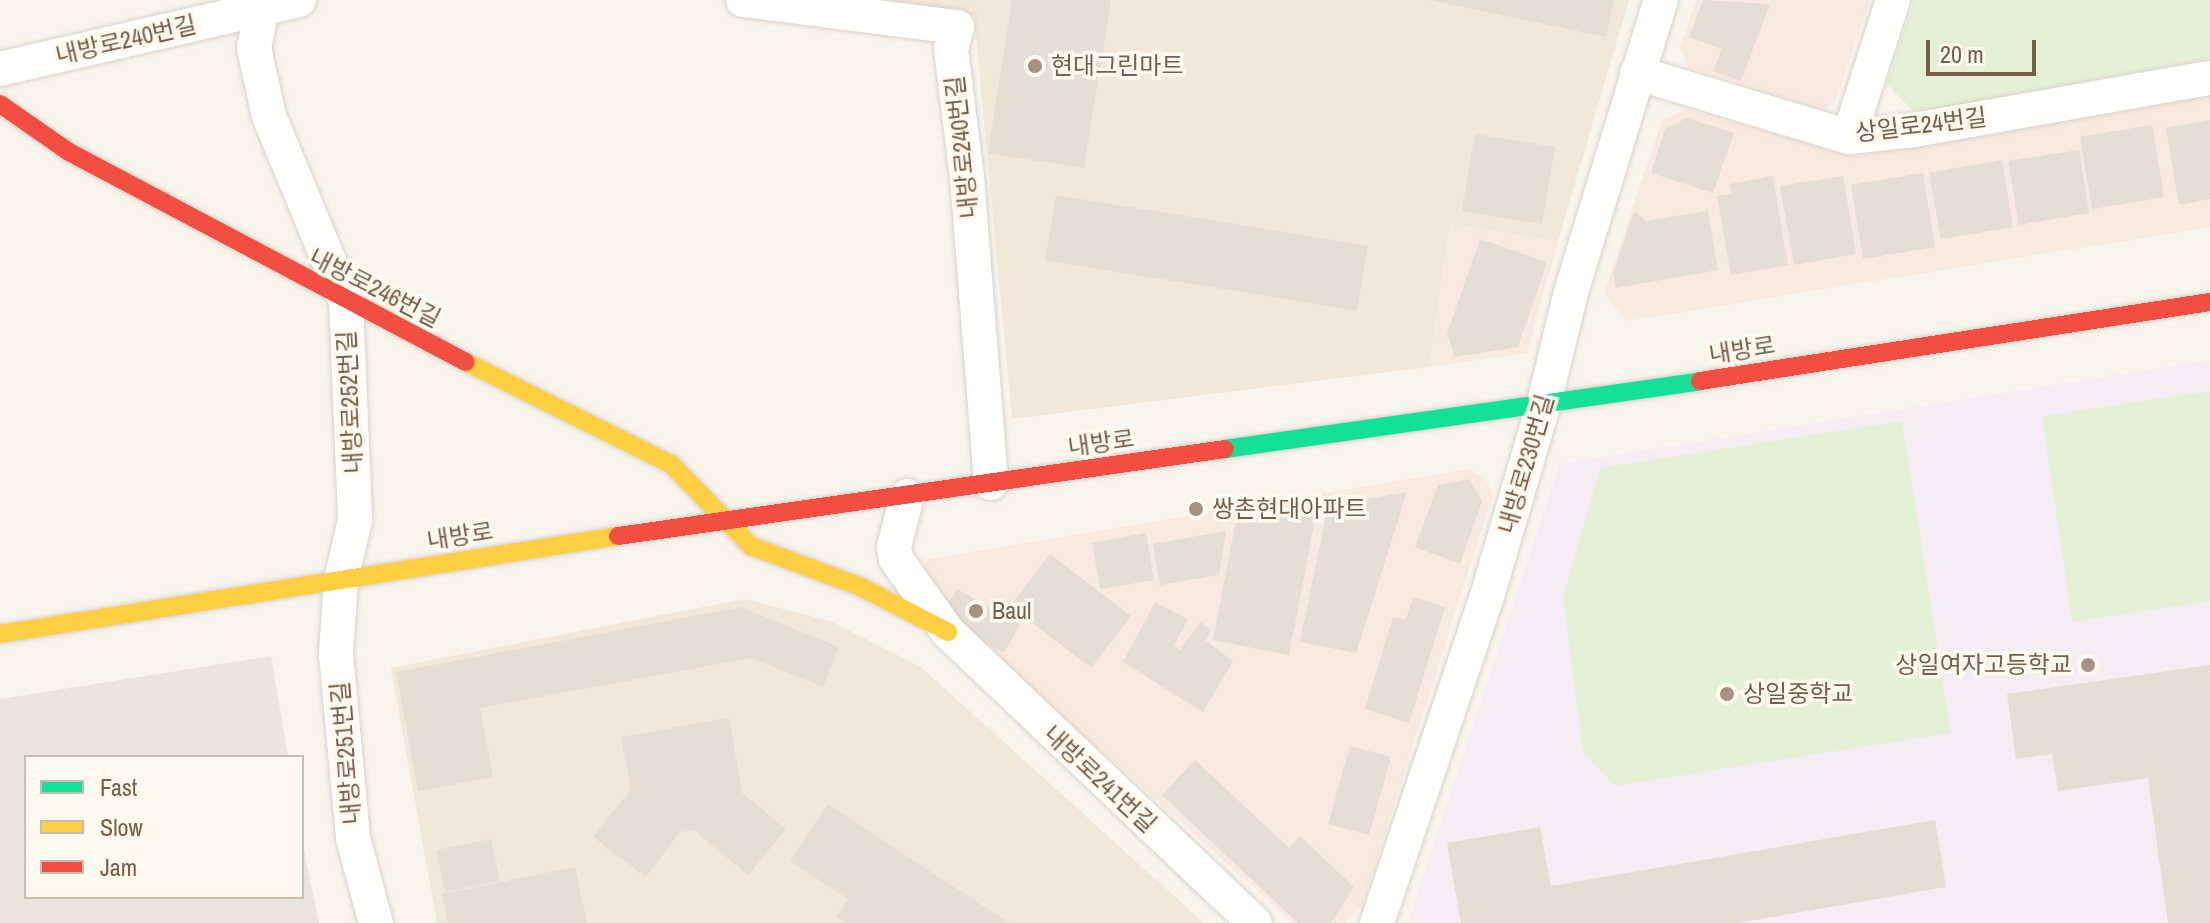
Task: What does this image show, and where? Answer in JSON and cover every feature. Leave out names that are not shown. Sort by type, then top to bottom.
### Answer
[{"type":"street","name":"내방로240번길","points":[[0,69],[260,4],[299,0]]},
{"type":"street","name":"내방로240번길","points":[[743,0],[957,27],[951,49],[967,177],[991,483]]},
{"type":"street","name":"내방로230번길","points":[[1377,923],[1479,623],[1544,403],[1571,292],[1661,0]]},
{"type":"street","points":[[1849,137],[1893,0]]},
{"type":"street","name":"내방로252번길","points":[[260,4],[254,48],[269,116],[346,302],[355,520],[341,580]]},
{"type":"street","name":"상일로24번길","points":[[1637,73],[1849,137],[1914,130],[2210,78]]},
{"type":"street","name":"내방로246번길","points":[[0,104],[69,152],[346,302],[671,464],[720,520]]},
{"type":"street","name":"내방로","points":[[0,634],[720,520],[907,496],[1544,403],[2210,302]]},
{"type":"street","name":"내방로241번길","points":[[907,496],[894,547],[896,559],[948,632],[1255,923]]},
{"type":"street","name":"내방로241번길","points":[[720,520],[751,546],[861,587],[948,632]]},
{"type":"street","name":"내방로251번길","points":[[341,580],[336,654],[353,838],[376,923]]},
{"type":"shaded area","points":[[837,0],[1629,0],[1558,241],[1450,224],[1429,367],[1012,419],[974,16]]},
{"type":"shaded area","points":[[1696,0],[1870,0],[1834,104],[1821,109],[1689,67],[1680,48]]},
{"type":"shaded area","points":[[2210,95],[2210,227],[1626,321],[1604,293],[1662,120],[1686,109],[1853,156]]},
{"type":"shaded area","points":[[1450,224],[1558,241],[1527,353],[1429,367]]},
{"type":"shaded area","name":"상일중학교","points":[[2210,360],[2210,923],[1408,923],[1560,464]]},
{"type":"shaded area","points":[[1469,469],[1485,478],[1493,494],[1362,905],[1346,923],[1293,923],[1105,754],[957,632],[916,578],[929,559]]},
{"type":"shaded area","points":[[744,599],[830,621],[921,667],[1204,923],[437,923],[391,668]]},
{"type":"shaded area","points":[[271,656],[288,755],[24,755],[24,899],[304,899],[304,850],[319,923],[0,923],[0,699]]},
{"type":"green space","points":[[1914,0],[2210,0],[2210,59],[1915,113],[1887,84]]},
{"type":"green space","points":[[2210,391],[2210,601],[2072,622],[2042,416]]},
{"type":"green space","points":[[1902,421],[1951,733],[1614,786],[1583,751],[1563,597],[1600,468]]},
{"type":"building","points":[[1012,0],[1111,0],[1084,168],[988,153]]},
{"type":"building","points":[[1430,0],[1614,0],[1606,37]]},
{"type":"building","points":[[1703,0],[1770,4],[1741,81],[1713,71],[1722,49],[1689,37]]},
{"type":"building","points":[[1687,118],[1734,133],[1713,193],[1651,173],[1665,129]]},
{"type":"building","points":[[2210,120],[2210,199],[2179,205],[2166,128]]},
{"type":"building","points":[[2152,125],[2164,197],[2092,209],[2080,137]]},
{"type":"building","points":[[1475,134],[1555,147],[1542,224],[1462,211]]},
{"type":"building","points":[[2079,150],[2089,213],[2019,225],[2008,161]]},
{"type":"building","points":[[2002,160],[2013,227],[1941,239],[1929,173]]},
{"type":"building","points":[[1923,173],[1935,247],[1863,259],[1851,185]]},
{"type":"building","points":[[1773,176],[1788,265],[1731,275],[1717,196],[1732,194],[1730,184]]},
{"type":"building","points":[[1843,176],[1856,254],[1794,265],[1780,186]]},
{"type":"building","points":[[1056,195],[1368,246],[1357,311],[1045,260]]},
{"type":"building","points":[[1634,211],[1646,221],[1708,211],[1718,270],[1616,288],[1613,273]]},
{"type":"building","points":[[1480,239],[1547,262],[1518,347],[1455,357],[1447,334]]},
{"type":"building","points":[[1469,479],[1482,501],[1460,564],[1415,547],[1438,485]]},
{"type":"building","points":[[1407,492],[1356,653],[1300,642],[1328,506]]},
{"type":"building","points":[[1317,509],[1289,655],[1213,640],[1236,521]]},
{"type":"building","points":[[1226,531],[1219,575],[1160,585],[1153,544]]},
{"type":"building","points":[[1146,533],[1154,580],[1100,589],[1092,543]]},
{"type":"building","points":[[1050,554],[1131,616],[1091,668],[1010,606]]},
{"type":"building","points":[[957,589],[1020,625],[1004,653],[957,627],[947,606]]},
{"type":"building","points":[[1413,597],[1445,607],[1409,723],[1365,709],[1393,617],[1406,620]]},
{"type":"building","points":[[1155,602],[1188,619],[1174,646],[1180,650],[1200,622],[1211,630],[1205,640],[1233,661],[1203,712],[1123,662]]},
{"type":"building","points":[[741,607],[839,647],[823,687],[751,658],[480,708],[493,777],[418,791],[396,672]]},
{"type":"building","points":[[2210,665],[2210,923],[2168,923],[2148,778],[2058,791],[2052,754],[2016,759],[2007,694]]},
{"type":"building","points":[[729,718],[742,793],[786,829],[748,875],[694,830],[680,832],[646,877],[593,837],[631,789],[621,737]]},
{"type":"building","points":[[1350,746],[1391,757],[1369,835],[1328,824]]},
{"type":"building","points":[[1195,760],[1289,848],[1300,836],[1354,887],[1331,923],[1298,923],[1162,795]]},
{"type":"building","points":[[828,804],[1009,923],[845,923],[836,917],[848,899],[790,861]]},
{"type":"building","points":[[1935,820],[1946,887],[1738,923],[1461,923],[1447,843],[1540,827],[1551,886]]},
{"type":"building","points":[[491,839],[500,881],[445,892],[436,850]]},
{"type":"building","points":[[575,867],[587,923],[448,923],[442,894]]},
{"type":"traffic: fast","points":[[1225,449],[1700,381]]},
{"type":"traffic: slow","points":[[466,362],[671,464],[751,546],[861,587],[948,632]]},
{"type":"traffic: slow","points":[[0,634],[618,536]]},
{"type":"traffic: jam","points":[[0,104],[69,152],[466,362]]},
{"type":"traffic: jam","points":[[1700,381],[2210,302]]},
{"type":"traffic: jam","points":[[618,536],[1225,449]]},
{"type":"place","name":"현대그린마트","points":[[1035,66]]},
{"type":"place","name":"쌍촌현대아파트","points":[[1196,509]]},
{"type":"place","name":"Baul","points":[[976,611]]},
{"type":"place","name":"상일여자고등학교","points":[[2088,665]]},
{"type":"place","name":"상일중학교","points":[[1727,694]]}]
